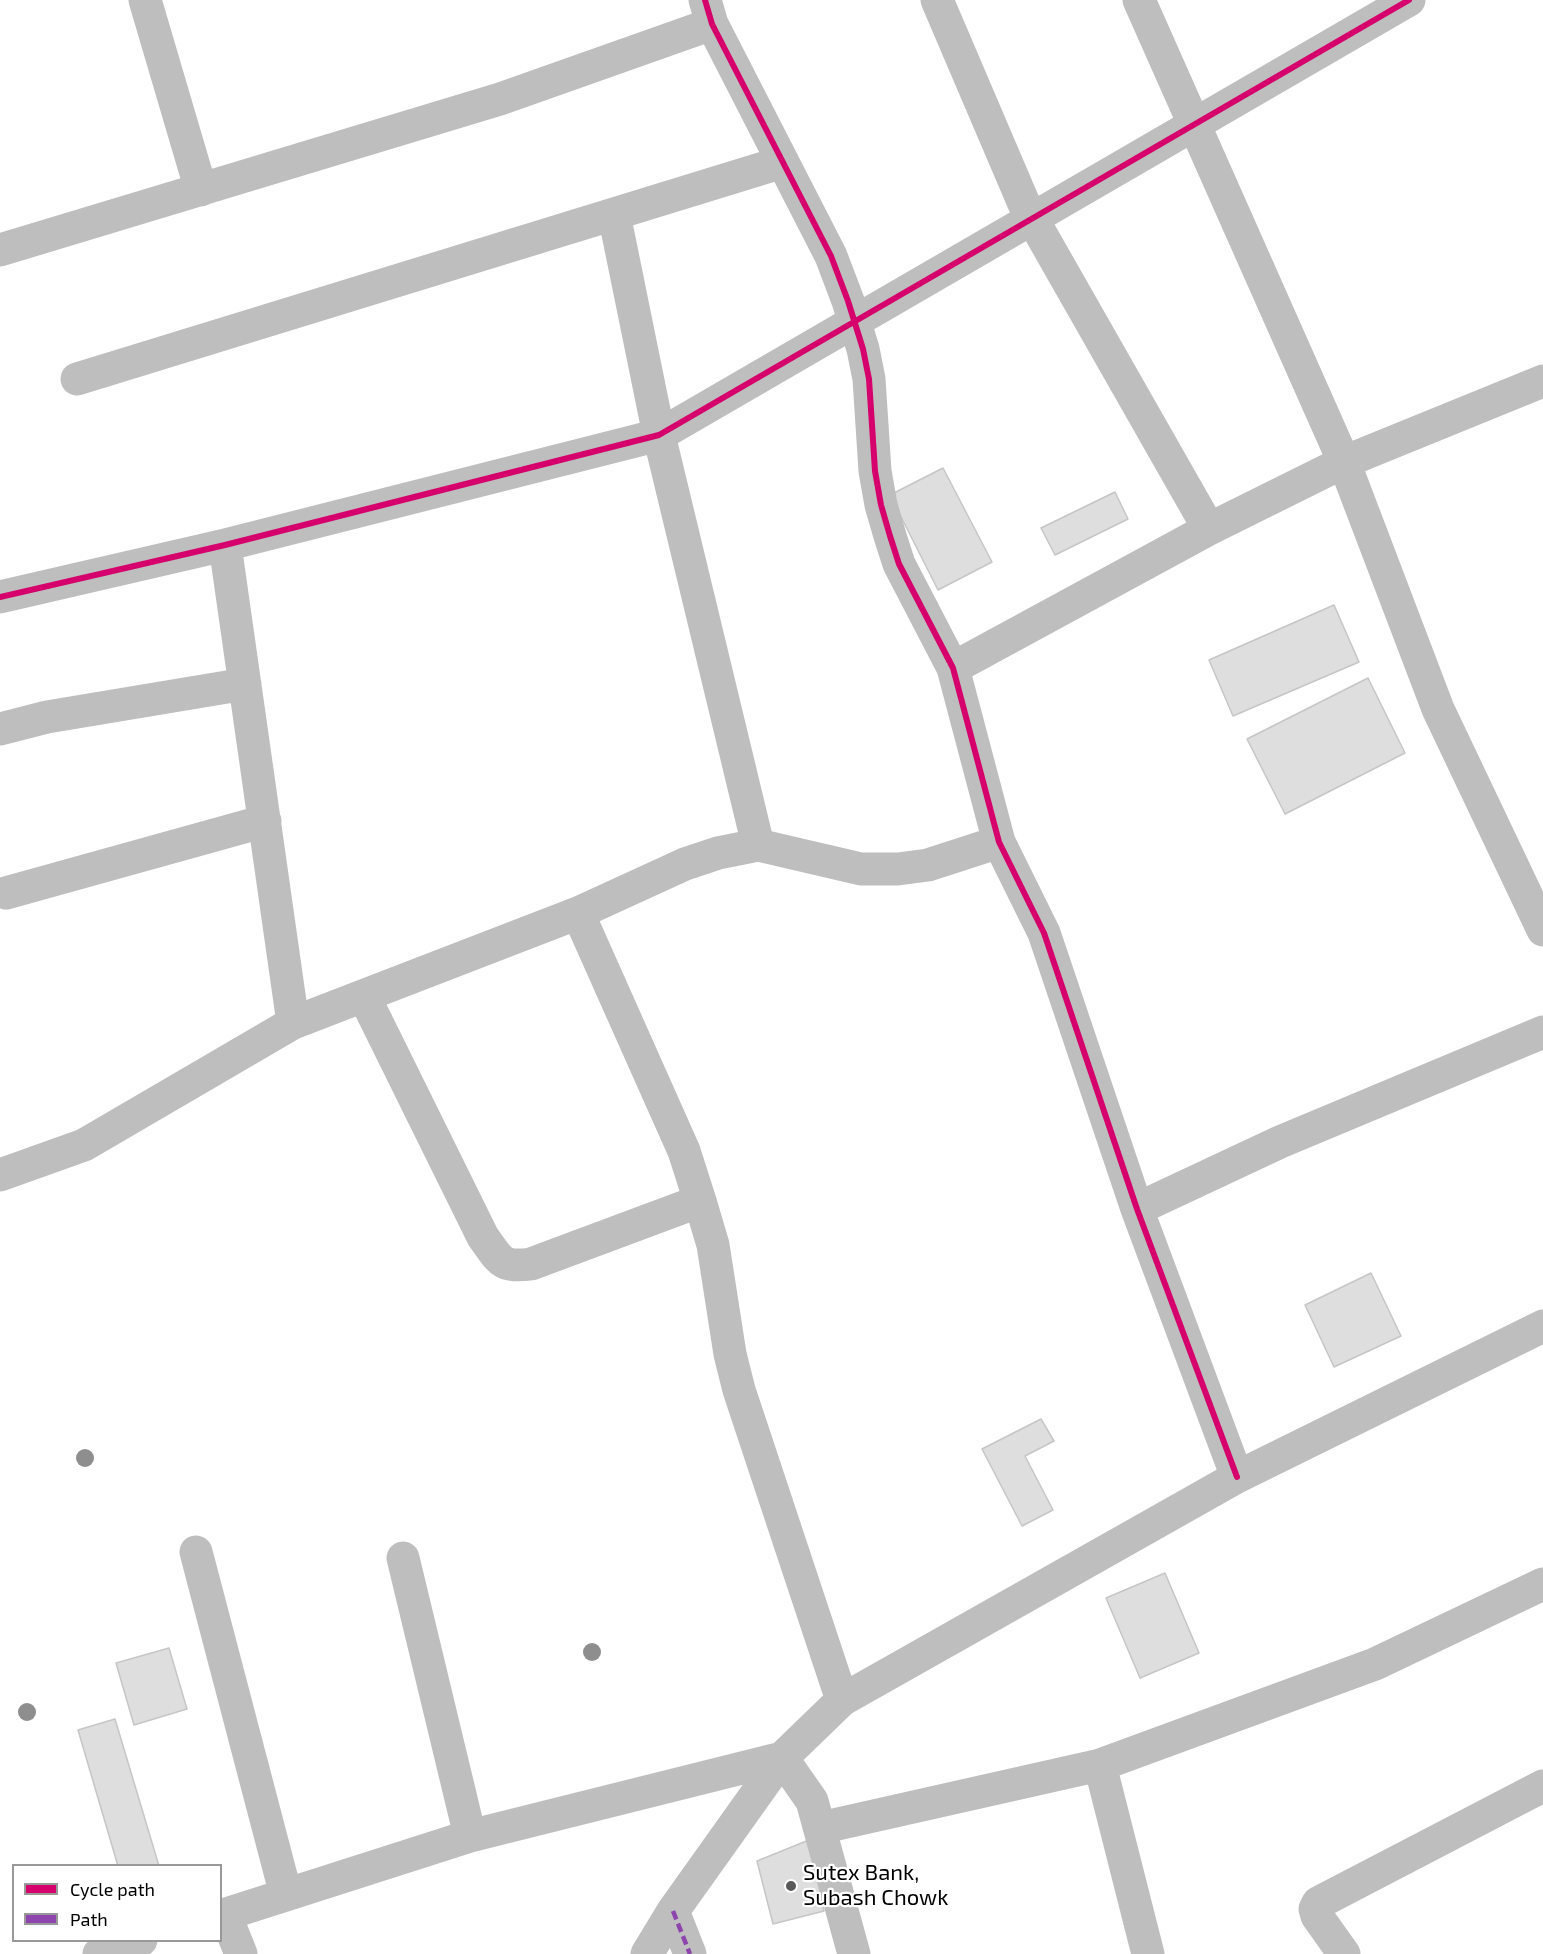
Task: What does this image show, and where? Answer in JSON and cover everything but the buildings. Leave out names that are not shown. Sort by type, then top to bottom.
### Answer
[{"type":"street","points":[[145,0],[201,189]]},
{"type":"street","points":[[937,0],[997,144],[1033,219],[1209,529]]},
{"type":"street","points":[[1139,0],[1344,462],[1438,709],[1543,930]]},
{"type":"street","points":[[0,597],[225,545],[659,435],[1409,0]]},
{"type":"street","points":[[0,250],[500,99],[709,12],[831,256],[855,321],[869,379],[875,471],[881,505],[899,564],[953,668],[999,842],[1044,933],[1137,1209],[1237,1477]]},
{"type":"street","points":[[77,379],[783,162]]},
{"type":"street","points":[[614,214],[659,435],[758,845]]},
{"type":"street","points":[[953,668],[1209,529],[1344,462],[1543,381]]},
{"type":"street","points":[[225,545],[293,1023]]},
{"type":"street","points":[[0,729],[47,717],[245,684]]},
{"type":"street","points":[[6,893],[265,821]]},
{"type":"street","points":[[0,1175],[84,1145],[293,1023],[578,913],[685,864],[718,853],[758,845],[861,869],[898,869],[928,865],[999,842]]},
{"type":"street","points":[[578,913],[684,1151],[713,1245],[730,1354],[739,1390],[842,1700]]},
{"type":"street","points":[[364,996],[483,1237],[500,1260],[512,1267],[531,1264],[700,1201]]},
{"type":"street","points":[[1137,1209],[1280,1142],[1543,1032]]},
{"type":"street","points":[[647,1954],[673,1911],[782,1758],[842,1700],[1237,1477],[1543,1326]]},
{"type":"street","points":[[196,1552],[286,1895]]},
{"type":"street","points":[[403,1558],[470,1836]]},
{"type":"street","points":[[820,1828],[1100,1765],[1375,1664],[1543,1584]]},
{"type":"street","points":[[241,1954],[223,1915],[470,1836],[782,1758]]},
{"type":"street","points":[[782,1758],[812,1800],[854,1954]]},
{"type":"street","points":[[1100,1765],[1148,1954]]},
{"type":"street","points":[[1344,1954],[1317,1916],[1315,1909],[1318,1903],[1543,1786]]},
{"type":"street","points":[[673,1911],[690,1954]]},
{"type":"street","points":[[99,1954],[138,1942]]},
{"type":"marked path","points":[[673,1911],[690,1954]]},
{"type":"cycle path","points":[[705,0],[712,24],[831,256],[848,301],[863,349],[869,379],[875,471],[881,505],[899,564],[953,668],[999,842],[1044,933],[1137,1209],[1237,1477]]},
{"type":"cycle path","points":[[0,597],[225,545],[659,435],[1409,0]]},
{"type":"place","name":"Sutex Bank, Subash Chowk","points":[[791,1886]]}]
